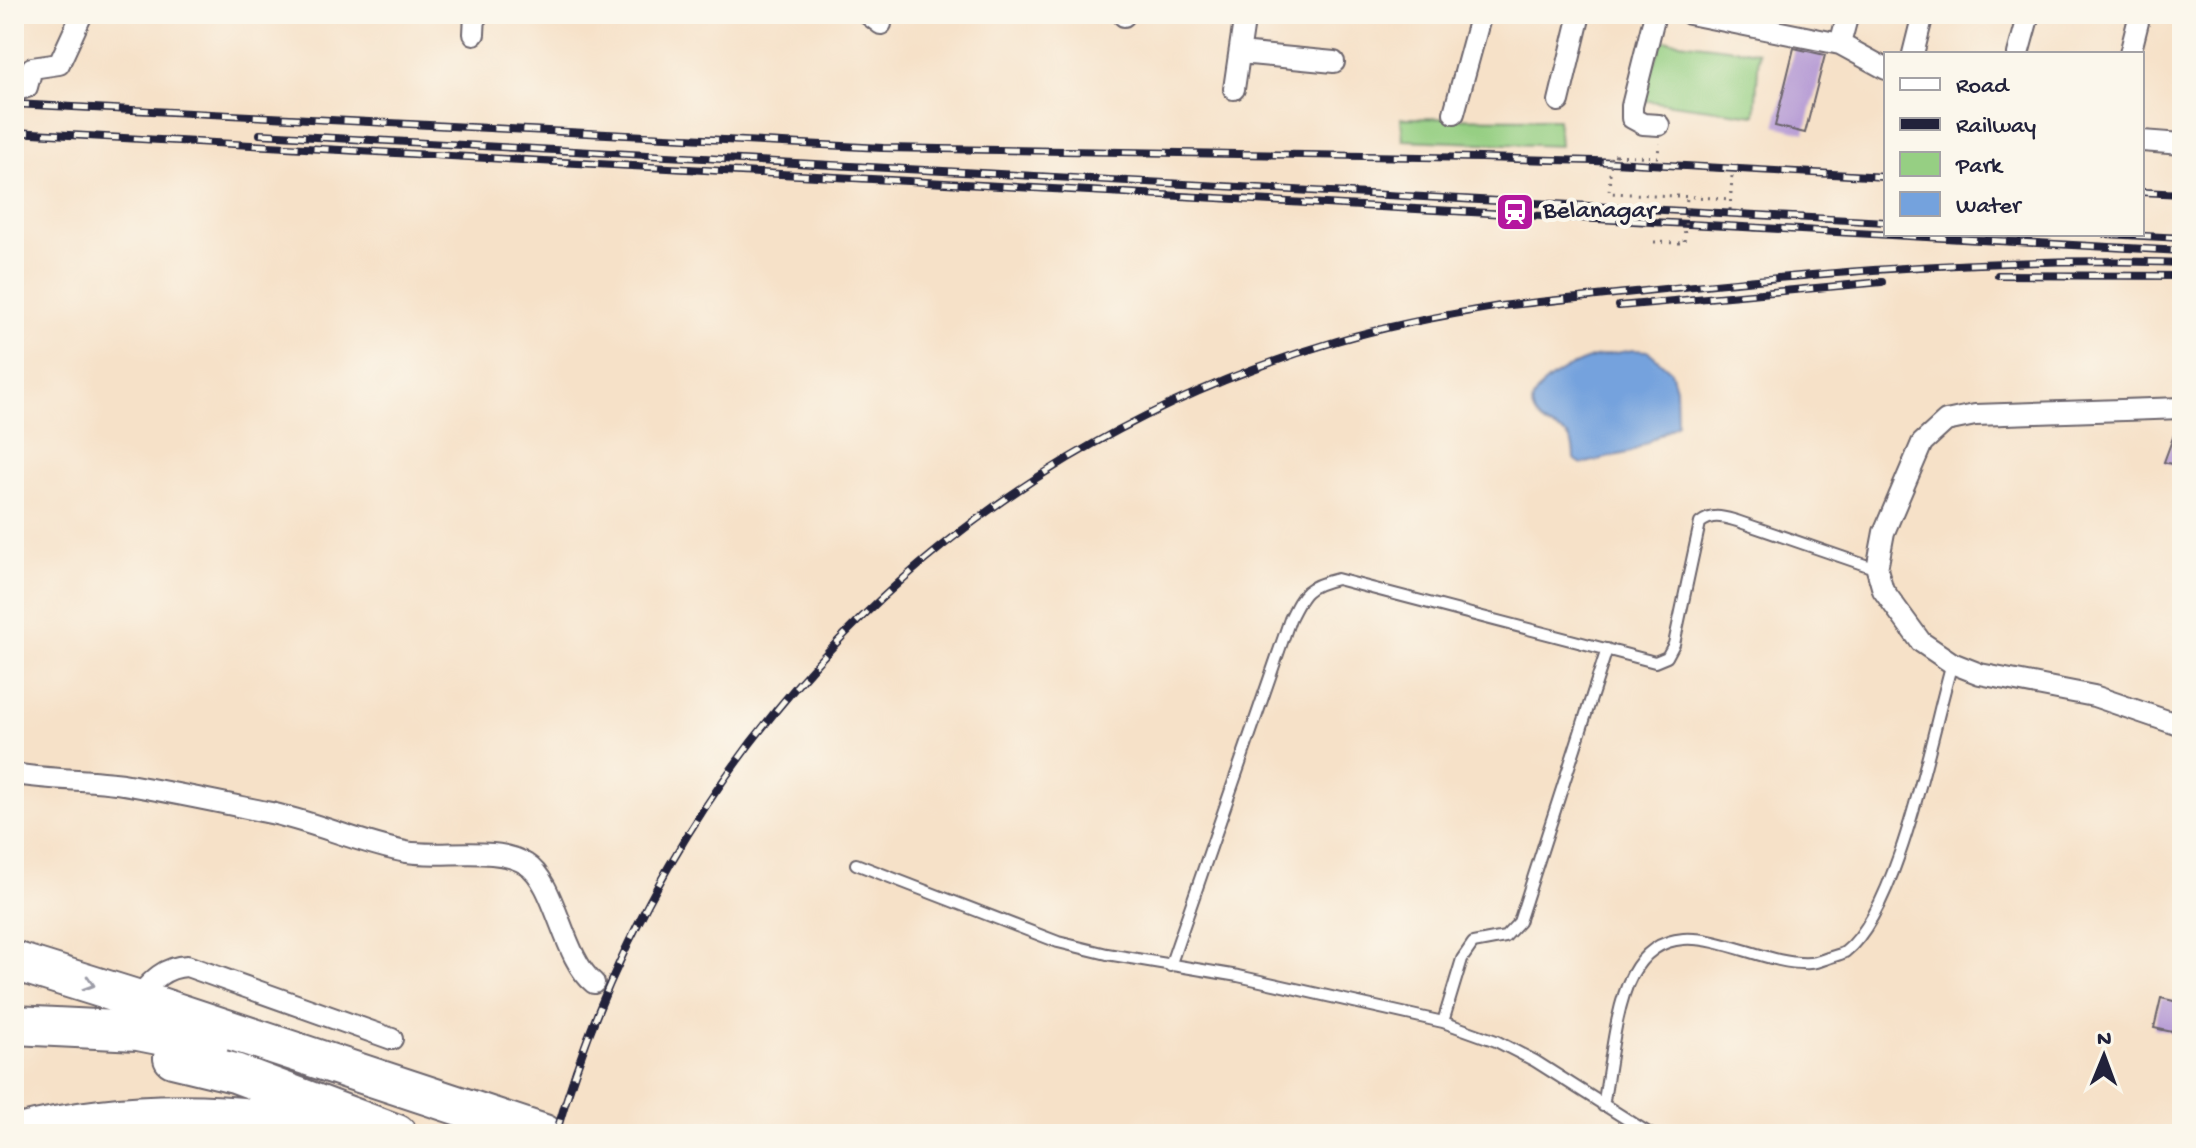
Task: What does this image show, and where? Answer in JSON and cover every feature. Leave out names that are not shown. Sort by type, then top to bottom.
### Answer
[{"type":"highway","points":[[14,961],[529,1129]]},
{"type":"highway","points":[[14,1025],[138,1031],[203,1043],[475,1134]]},
{"type":"highway","points":[[14,1046],[129,1052],[222,1069],[397,1134]]},
{"type":"highway","points":[[19,1134],[115,1116],[185,1113],[248,1116],[345,1134]]},
{"type":"street","points":[[14,91],[27,87],[32,68],[59,64],[82,14]]},
{"type":"street","points":[[1234,89],[1245,14]]},
{"type":"street","points":[[1454,113],[1481,14]]},
{"type":"street","points":[[1559,101],[1580,14]]},
{"type":"street","points":[[1655,14],[1632,106],[1632,118],[1643,124],[1659,125]]},
{"type":"street","points":[[1690,14],[1840,44],[1884,68]]},
{"type":"street","points":[[1840,44],[1848,14]]},
{"type":"street","points":[[1914,52],[1923,14]]},
{"type":"street","points":[[2019,52],[2029,14]]},
{"type":"street","points":[[2130,52],[2140,14]]},
{"type":"street","points":[[1240,53],[1334,62]]},
{"type":"street","points":[[2144,141],[2182,144]]},
{"type":"street","points":[[2182,408],[1975,415],[1946,421],[1922,443],[1884,532],[1877,569],[1883,590],[1921,642],[1952,663],[1980,674],[2094,696],[2182,726]]},
{"type":"street","points":[[14,774],[123,784],[256,810],[405,851],[515,858],[529,865],[539,877],[576,960],[586,977],[594,983]]},
{"type":"street","points":[[136,999],[165,971],[187,966],[392,1039]]},
{"type":"lane","points":[[1170,966],[1290,619],[1303,592],[1319,583],[1337,579],[1655,662],[1667,657],[1674,644],[1700,523],[1708,517],[1720,516],[1737,521],[1877,569]]},
{"type":"lane","points":[[1443,1022],[1462,959],[1473,943],[1505,937],[1519,922],[1607,649]]},
{"type":"lane","points":[[1603,1106],[1621,1009],[1632,976],[1650,951],[1675,940],[1705,939],[1777,959],[1811,963],[1843,953],[1869,926],[1893,871],[1952,663]]},
{"type":"lane","points":[[856,864],[1058,942],[1170,966],[1238,976],[1443,1022],[1496,1041],[1535,1061],[1650,1134]]},
{"type":"path","points":[[1651,157],[1611,154],[1609,193],[1731,199]]},
{"type":"path","points":[[1730,210],[1732,176]]},
{"type":"path","points":[[1654,242],[1684,243],[1687,197]]},
{"type":"green space","points":[[1663,40],[1759,52],[1755,115],[1641,100]]},
{"type":"green space","points":[[1401,118],[1558,119],[1560,146],[1403,140]]},
{"type":"water","points":[[1633,350],[1648,351],[1671,371],[1676,388],[1677,424],[1631,452],[1582,464],[1574,459],[1573,447],[1566,435],[1536,416],[1532,407],[1534,397],[1549,380],[1570,367],[1594,357]]},
{"type":"building","points":[[1794,48],[1825,55],[1805,133],[1775,126]]},
{"type":"building","points":[[2179,421],[2182,421],[2182,467],[2164,462]]},
{"type":"building","points":[[2161,998],[2182,1003],[2177,1033],[2154,1028]]},
{"type":"railway","points":[[14,104],[883,148],[1595,161],[1884,177]]},
{"type":"railway","points":[[14,132],[1884,235]]},
{"type":"railway","points":[[260,134],[1884,222]]},
{"type":"railway","points":[[2144,192],[2182,194]]},
{"type":"railway","points":[[1909,236],[2182,251]]},
{"type":"railway","points":[[2144,236],[2182,238]]},
{"type":"railway","points":[[556,1134],[605,994],[670,864],[750,744],[843,636],[949,540],[1068,459],[1197,392],[1337,341],[1459,313],[1500,306],[1840,272],[2011,263],[2182,263]]},
{"type":"railway","points":[[1998,275],[2182,276]]},
{"type":"railway","points":[[1619,306],[1882,282]]},
{"type":"place","name":"Belanagar","points":[[1515,212]]}]
